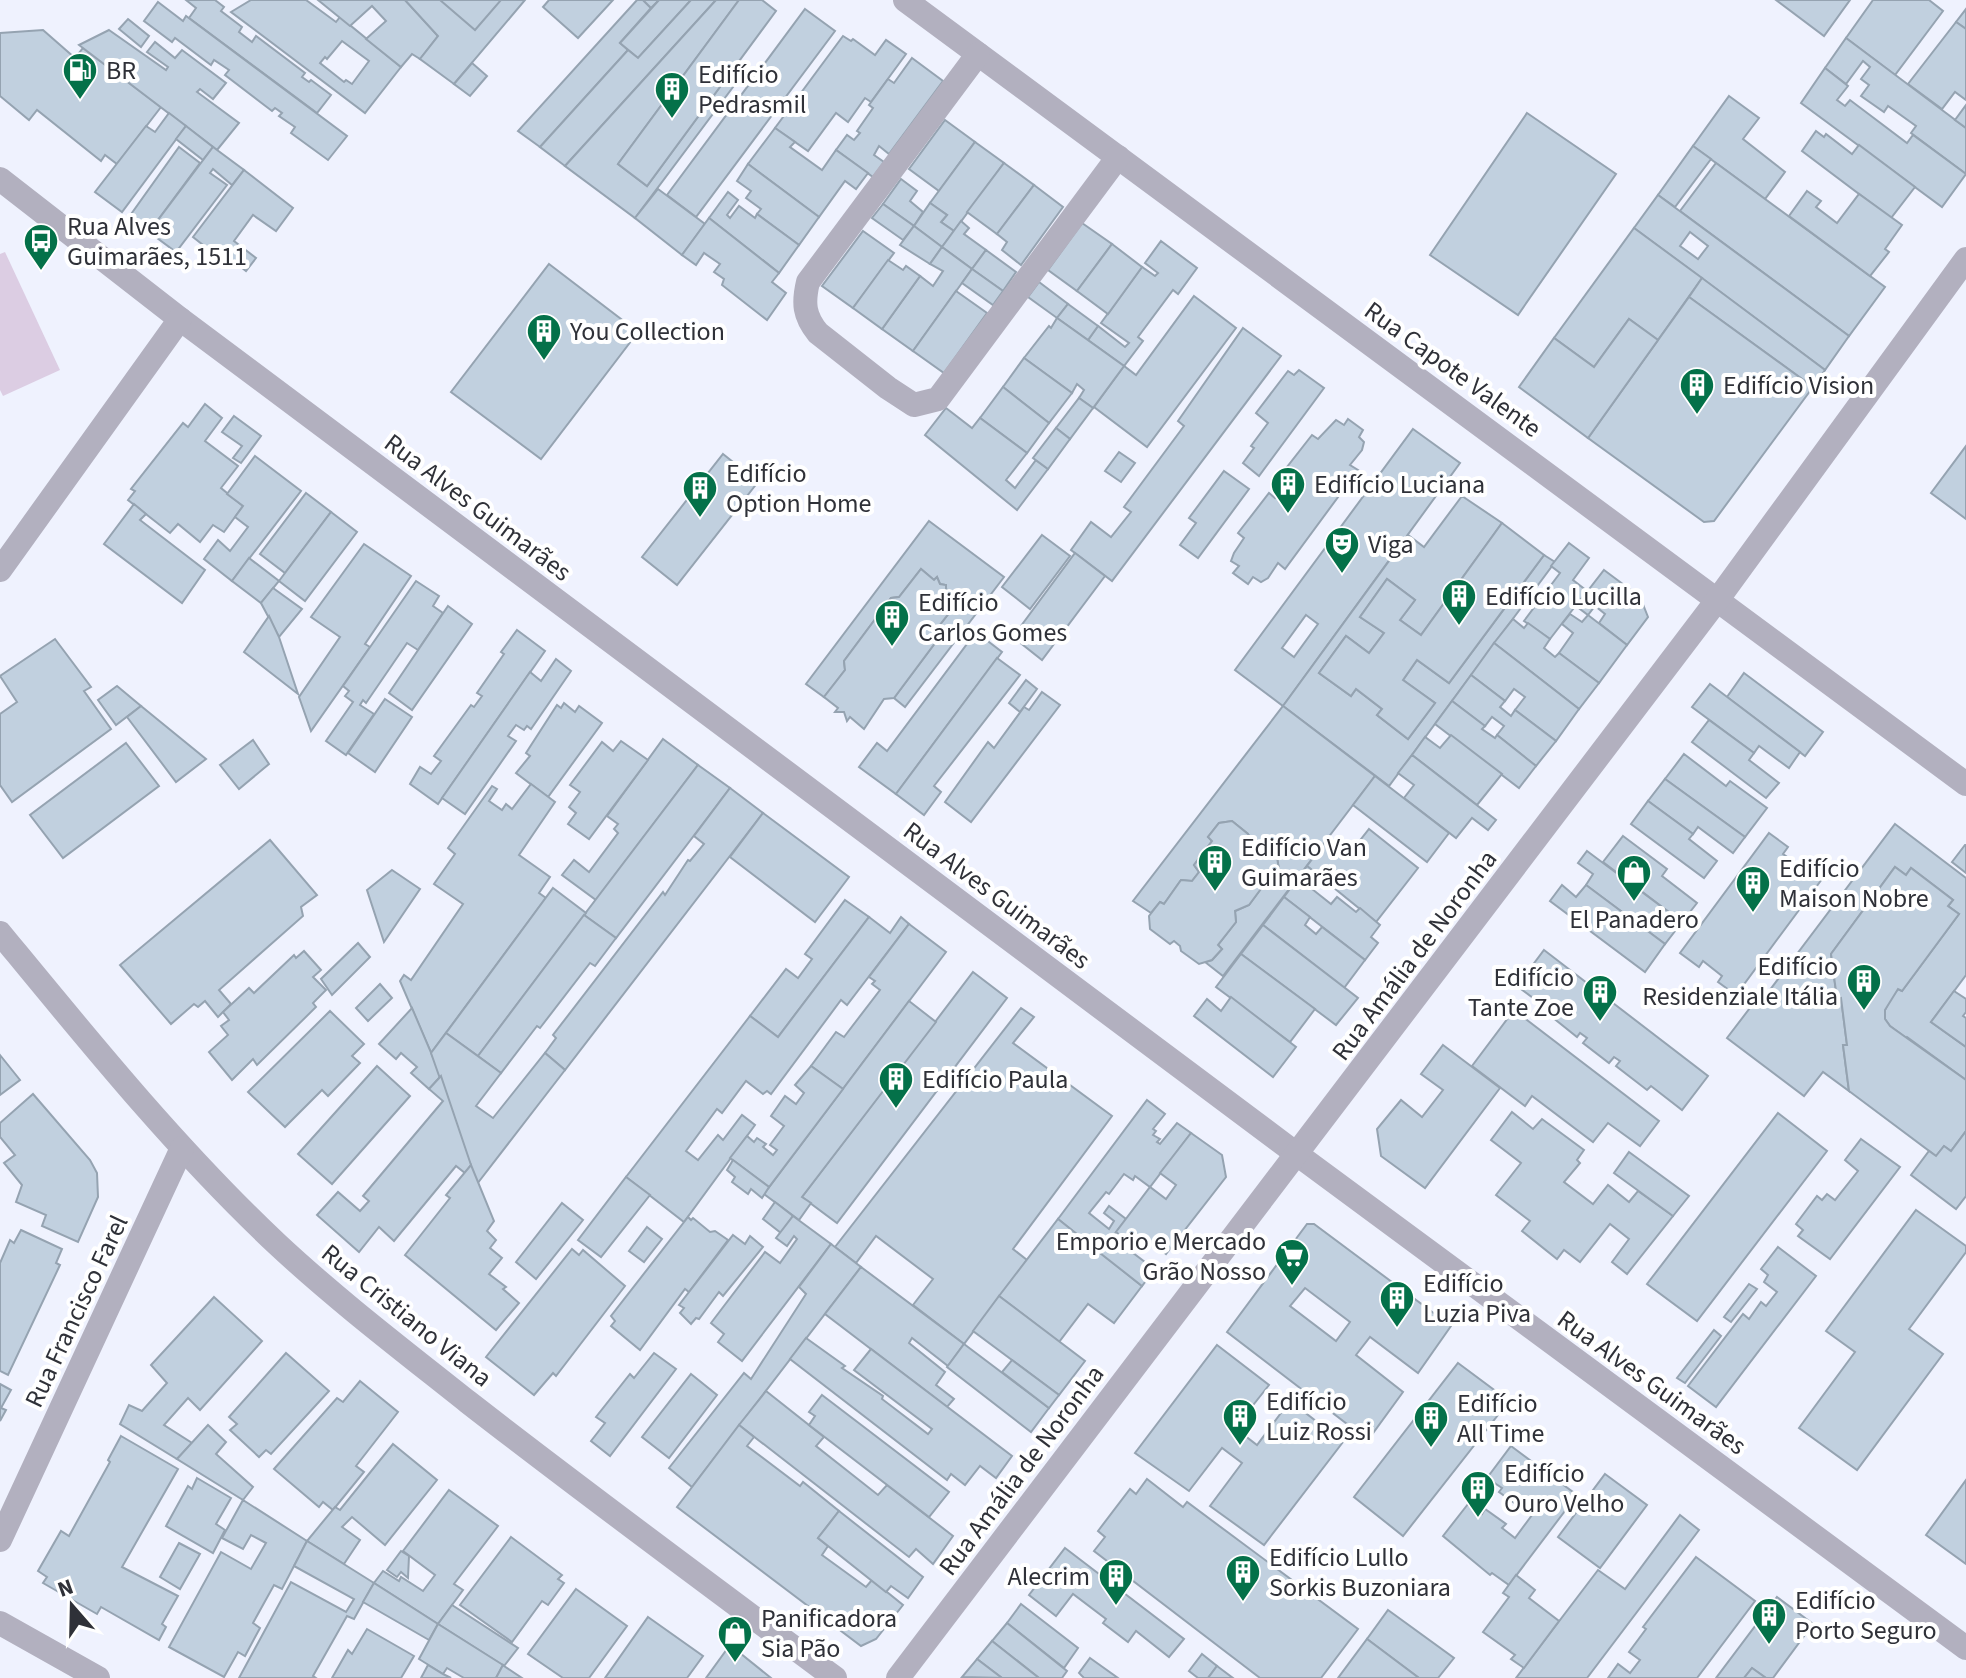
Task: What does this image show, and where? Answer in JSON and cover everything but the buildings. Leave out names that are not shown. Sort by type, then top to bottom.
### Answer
[{"type":"street","name":"Rua Capote Valente","points":[[905,0],[1966,784]]},
{"type":"street","points":[[978,54],[808,282],[805,311],[812,325],[888,388],[914,405],[938,399],[1118,157]]},
{"type":"street","name":"Rua Alves Guimarães","points":[[0,179],[180,319],[1298,1155],[1966,1648]]},
{"type":"street","name":"Rua Amália de Noronha","points":[[898,1678],[1718,599],[1966,259]]},
{"type":"street","points":[[0,570],[180,319]]},
{"type":"street","name":"Rua Cristiano Viana","points":[[0,933],[182,1148],[278,1245],[387,1337],[610,1513],[835,1678]]},
{"type":"street","name":"Rua Francisco Farel","points":[[0,1540],[182,1148]]},
{"type":"street","points":[[0,1623],[98,1678]]},
{"type":"shaded area","points":[[5,252],[60,370],[3,396],[0,390],[0,254]]},
{"type":"place","name":"BR","points":[[80,101]]},
{"type":"place","name":"Edifício Pedrasmil","points":[[672,120]]},
{"type":"place","name":"Rua Alves Guimarães, 1511","points":[[41,272]]},
{"type":"place","name":"You Collection","points":[[544,362]]},
{"type":"place","name":"Edifício Vision","points":[[1697,416]]},
{"type":"place","name":"Edifício Luciana","points":[[1288,515]]},
{"type":"place","name":"Edifício Option Home","points":[[700,519]]},
{"type":"place","name":"Viga","points":[[1342,575]]},
{"type":"place","name":"Edifício Lucilla","points":[[1459,627]]},
{"type":"place","name":"Edifício Carlos Gomes","points":[[892,648]]},
{"type":"place","name":"Edifício Van Guimarães","points":[[1215,893]]},
{"type":"place","name":"El Panadero","points":[[1634,903]]},
{"type":"place","name":"Edifício Maison Nobre","points":[[1753,914]]},
{"type":"place","name":"Edifício Residenziale Itália","points":[[1864,1012]]},
{"type":"place","name":"Edifício Tante Zoe","points":[[1600,1023]]},
{"type":"place","name":"Edifício Paula","points":[[896,1110]]},
{"type":"place","name":"Emporio e Mercado Grão Nosso","points":[[1292,1287]]},
{"type":"place","name":"Edifício Luzia Piva","points":[[1397,1329]]},
{"type":"place","name":"Edifício Luiz Rossi","points":[[1240,1447]]},
{"type":"place","name":"Edifício All Time","points":[[1431,1449]]},
{"type":"place","name":"Edifício Ouro Velho","points":[[1478,1519]]},
{"type":"place","name":"Edifício Lullo Sorkis Buzoniara","points":[[1243,1603]]},
{"type":"place","name":"Alecrim","points":[[1116,1607]]},
{"type":"place","name":"Edifício Porto Seguro","points":[[1769,1646]]},
{"type":"place","name":"Panificadora Sia Pão","points":[[735,1664]]}]
